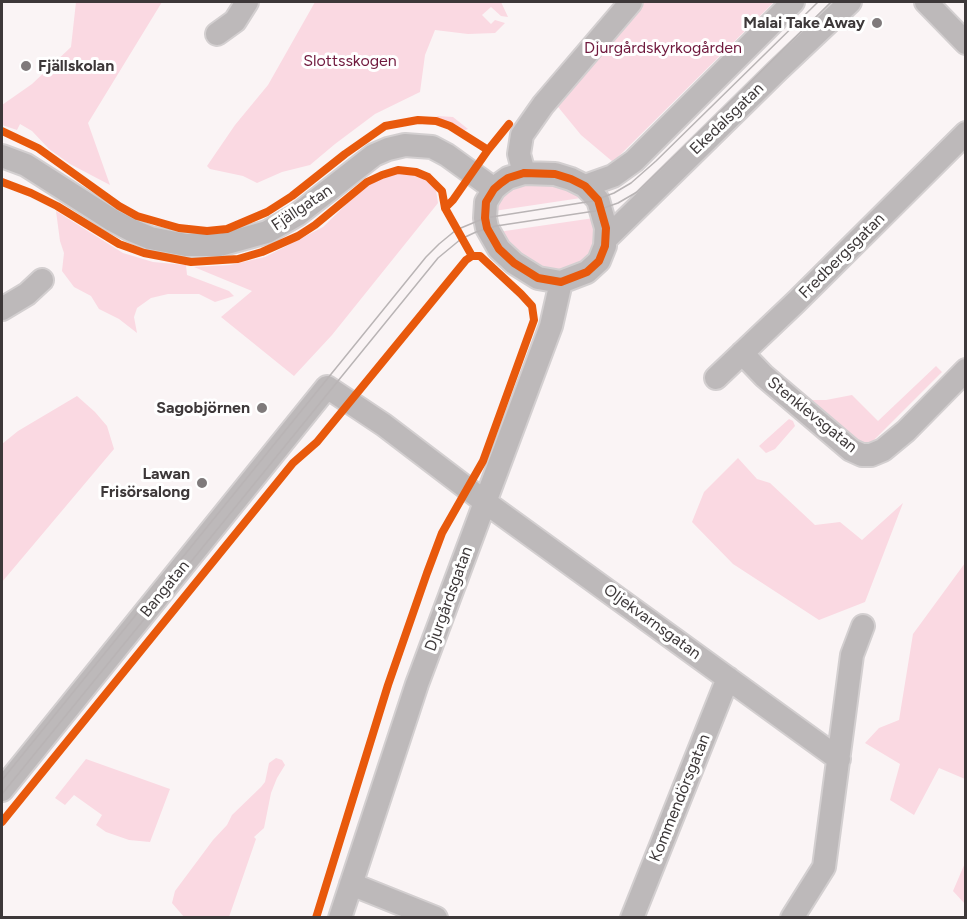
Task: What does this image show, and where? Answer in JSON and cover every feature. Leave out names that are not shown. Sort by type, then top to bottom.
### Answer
[{"type":"street","points":[[217,34],[235,21],[247,2]]},
{"type":"street","points":[[524,172],[519,154],[522,135],[543,105],[631,2]]},
{"type":"street","points":[[585,186],[613,176],[634,161],[793,2]]},
{"type":"street","name":"Ekedalsgatan","points":[[606,239],[768,79],[850,2]]},
{"type":"street","points":[[926,2],[966,43]]},
{"type":"street","name":"Fredbergsgatan","points":[[716,378],[966,133]]},
{"type":"street","name":"Fjällgatan","points":[[2,156],[26,165],[131,230],[150,238],[186,245],[220,245],[267,232],[297,215],[374,155],[388,148],[405,145],[432,147],[494,189]]},
{"type":"street","points":[[524,172],[555,174],[585,186],[593,193],[602,209],[606,239],[599,261],[580,276],[561,282],[538,278],[499,249],[487,228],[486,202],[494,189],[508,178],[524,172]]},
{"type":"street","points":[[2,309],[27,294],[42,280]]},
{"type":"street","name":"Djurgårdsgatan","points":[[340,918],[417,684],[551,326],[561,282]]},
{"type":"street","name":"Stenklevsgatan","points":[[742,353],[764,376],[851,450],[862,455],[871,455],[883,450],[906,431],[966,370]]},
{"type":"street","name":"Oljekvarnsgatan","points":[[327,387],[384,425],[485,502],[839,759]]},
{"type":"street","name":"Bangatan","points":[[2,790],[327,387]]},
{"type":"street","points":[[792,918],[824,867],[852,656],[863,626]]},
{"type":"street","name":"Kommendörsgatan","points":[[632,918],[728,678]]},
{"type":"street","points":[[351,884],[436,918]]},
{"type":"green space","points":[[76,2],[162,2],[88,123],[110,185],[70,164],[49,149],[32,131],[20,124],[17,130],[2,125],[2,105],[32,84],[71,47]]},
{"type":"green space","name":"Slottsskogen","points":[[315,2],[501,2],[508,17],[501,16],[491,7],[482,15],[491,24],[495,20],[505,23],[495,33],[468,34],[435,30],[425,55],[420,92],[375,114],[310,165],[282,172],[257,183],[243,176],[210,169],[207,166],[235,125],[268,85]]},
{"type":"green space","name":"Djurgårdskyrkogården","points":[[644,2],[774,2],[613,162],[581,135],[554,102]]},
{"type":"green space","points":[[438,116],[453,117],[468,129],[429,122]]},
{"type":"green space","points":[[389,174],[408,174],[428,179],[436,190],[438,203],[332,335],[294,376],[221,317],[252,291],[194,267],[230,265],[265,257],[323,227],[365,186]]},
{"type":"green space","points":[[524,184],[557,186],[568,189],[581,198],[494,211],[504,193]]},
{"type":"green space","points":[[56,211],[123,253],[153,262],[186,265],[187,275],[229,291],[234,296],[215,302],[199,294],[168,294],[151,298],[137,308],[134,317],[137,333],[119,319],[99,309],[91,296],[74,287],[62,271],[64,253]]},
{"type":"green space","points":[[594,218],[596,226],[594,251],[577,267],[556,272],[536,266],[510,246],[498,232]]},
{"type":"green space","points":[[936,366],[942,372],[868,446],[864,446],[804,400],[826,400],[852,395],[878,421]]},
{"type":"green space","points":[[77,396],[107,426],[114,449],[2,582],[2,444],[18,431]]},
{"type":"green space","points":[[789,419],[795,426],[775,449],[766,453],[759,446]]},
{"type":"green space","points":[[738,458],[757,479],[770,483],[815,525],[840,522],[862,540],[903,503],[865,602],[819,620],[733,564],[692,522],[704,492]]},
{"type":"green space","points":[[965,563],[965,779],[939,768],[914,815],[890,800],[900,764],[865,743],[879,728],[899,720],[913,634]]},
{"type":"green space","points":[[276,758],[282,760],[285,765],[271,793],[264,828],[254,837],[256,839],[229,917],[184,917],[172,903],[175,891],[227,825],[232,815],[265,782],[269,763]]},
{"type":"green space","points":[[86,759],[170,789],[150,842],[129,840],[106,832],[96,825],[102,815],[74,795],[65,805],[55,798]]},
{"type":"green space","points":[[965,863],[966,904],[953,891]]},
{"type":"tram line","points":[[2,780],[426,257],[439,244],[456,230],[485,218],[593,201],[631,183],[818,2]]},
{"type":"tram line","points":[[2,794],[438,258],[461,239],[476,232],[496,226],[595,211],[618,203],[637,192],[831,2]]},
{"type":"cycle path","points":[[2,131],[38,148],[119,206],[137,216],[179,228],[207,231],[227,229],[267,212],[385,126],[418,120],[436,121],[450,126],[488,150]]},
{"type":"cycle path","points":[[472,256],[445,208],[509,124]]},
{"type":"cycle path","points":[[2,182],[57,206],[119,244],[144,253],[191,262],[238,259],[262,252],[298,236],[315,225],[367,182],[398,170],[416,172],[428,177],[442,191],[445,208]]},
{"type":"cycle path","points":[[524,173],[555,174],[571,179],[585,186],[598,200],[606,228],[605,246],[599,261],[587,272],[561,282],[538,278],[514,263],[499,249],[487,228],[486,202],[501,183],[524,173]]},
{"type":"cycle path","points":[[2,822],[293,463],[317,442],[466,260],[472,256],[480,256],[532,306],[534,320],[483,461],[442,533],[427,573],[388,685],[316,918]]},
{"type":"place","name":"Malai Take Away","points":[[877,23]]},
{"type":"place","name":"Fjällskolan","points":[[26,66]]},
{"type":"place","name":"Sagobjörnen","points":[[262,408]]},
{"type":"place","name":"Lawan Frisörsalong","points":[[202,483]]}]
